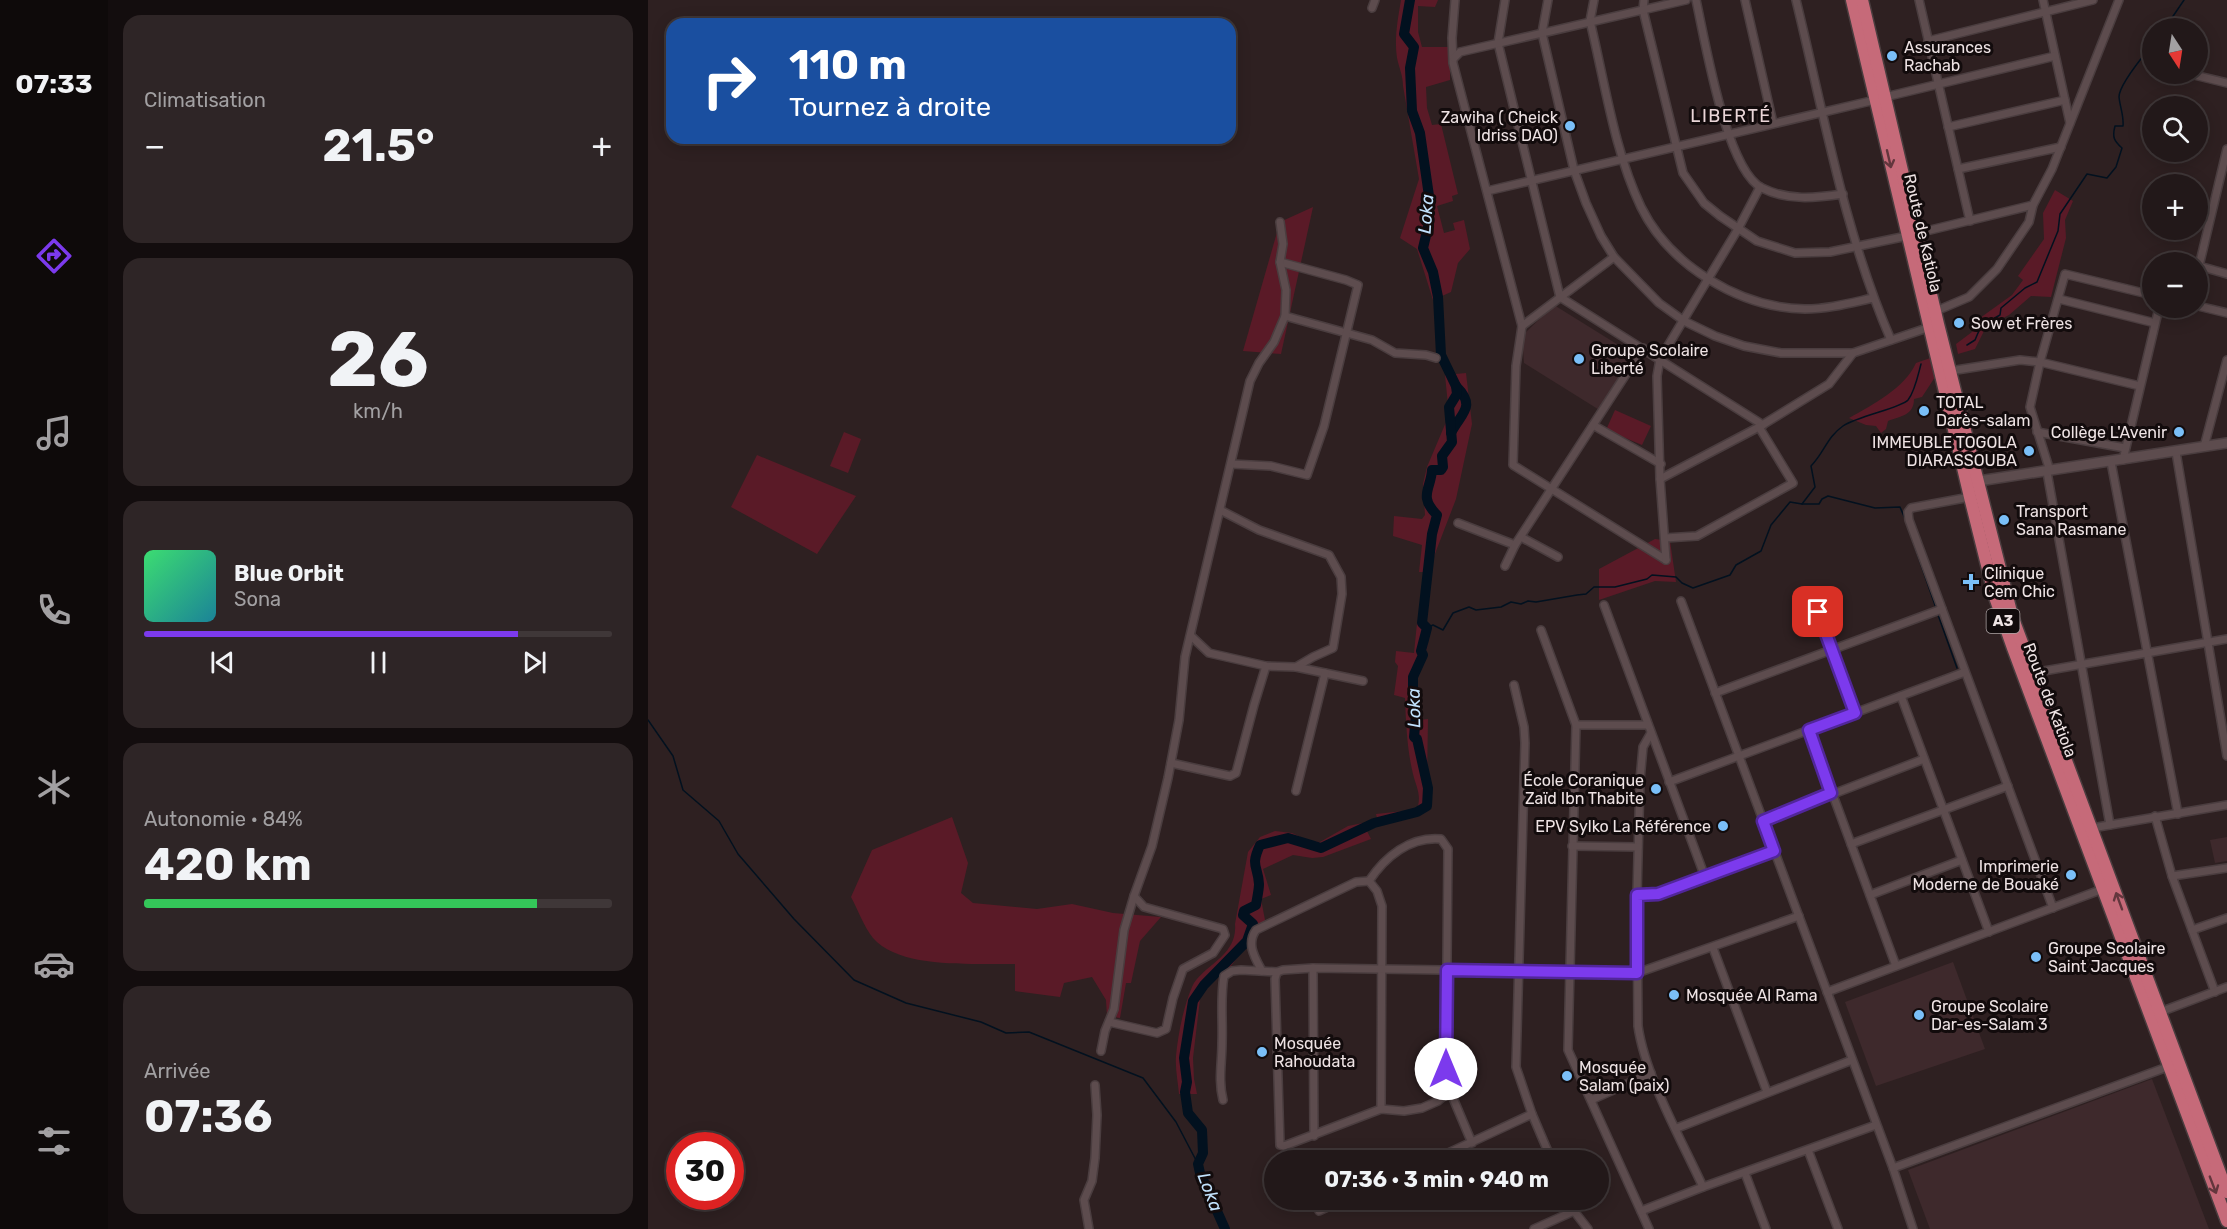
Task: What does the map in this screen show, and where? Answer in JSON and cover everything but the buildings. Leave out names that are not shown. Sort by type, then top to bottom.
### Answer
[{"type":"highway","name":"Route de Katiola","points":[[1852,0],[1880,99],[1972,482],[2000,574],[2032,674],[2092,828],[2227,1192]]},
{"type":"highway","name":"Route de Katiola","points":[[1862,0],[1880,99]]},
{"type":"highway","name":"Route de Katiola","points":[[1912,235],[1936,311],[1934,325],[1950,371],[1972,482],[1970,497],[2002,619],[2227,1221]]},
{"type":"street","points":[[1372,8],[1374,0]]},
{"type":"street","points":[[1455,0],[1452,38],[1456,76],[1522,326],[1516,366],[1513,465],[1666,560],[1660,479],[1657,376],[1660,359],[1738,230],[1760,187]]},
{"type":"street","points":[[1505,0],[1498,43],[1560,297],[1643,348],[1761,426],[1793,482],[1697,536],[1665,538]]},
{"type":"street","points":[[1548,0],[1542,33],[1574,170],[1596,225],[1614,257],[1659,303],[1684,321],[1744,346],[1781,353],[1833,355],[1853,353],[1934,325]]},
{"type":"street","points":[[1594,0],[1590,21],[1623,159],[1642,209],[1656,231],[1680,257],[1708,280],[1747,297],[1789,307],[1830,307],[1873,298]]},
{"type":"street","points":[[1644,0],[1643,10],[1683,173],[1704,203],[1738,230],[1757,241],[1795,253],[1812,254],[1912,235],[2033,205]]},
{"type":"street","points":[[1454,58],[1460,52],[1686,0]]},
{"type":"street","points":[[1696,0],[1727,134],[1744,169],[1760,187],[1800,198],[1843,194]]},
{"type":"street","points":[[1745,0],[1773,123]]},
{"type":"street","points":[[1796,0],[1856,247],[1873,298],[1891,340]]},
{"type":"street","points":[[1919,0],[1970,221]]},
{"type":"street","points":[[2043,0],[2070,124]]},
{"type":"street","points":[[1928,40],[2093,0]]},
{"type":"street","points":[[1936,311],[1969,297],[1997,269],[2029,222],[2033,205],[2061,147],[2119,0]]},
{"type":"street","points":[[1487,191],[2055,56]]},
{"type":"street","points":[[2208,78],[2227,83]]},
{"type":"street","points":[[1948,126],[2065,99]]},
{"type":"street","points":[[1958,169],[2061,147]]},
{"type":"street","points":[[2227,149],[2199,266],[2227,274]]},
{"type":"street","points":[[1101,1051],[1114,1009],[1125,930],[1134,896],[1152,846],[1171,762],[1179,720],[1185,657],[1250,381],[1258,363],[1274,342],[1285,316],[1286,290],[1280,262],[1283,244],[1280,222]]},
{"type":"street","points":[[1522,326],[1614,257]]},
{"type":"street","points":[[1231,464],[1271,466],[1306,475],[1324,426],[1358,285],[1280,262]]},
{"type":"street","points":[[2110,825],[2048,471],[2030,407],[2040,362],[2066,273],[2142,292]]},
{"type":"street","points":[[2059,299],[2155,323]]},
{"type":"street","points":[[2208,309],[2227,314]]},
{"type":"street","points":[[1285,316],[1372,340],[1395,353],[1426,354],[1436,358]]},
{"type":"street","points":[[2123,460],[2156,318]]},
{"type":"street","points":[[1505,566],[1515,545],[1643,348]]},
{"type":"street","points":[[1660,479],[1761,426],[1829,384],[1853,353]]},
{"type":"street","points":[[1950,371],[2010,360],[2040,362],[2140,386]]},
{"type":"street","points":[[2204,447],[2227,360]]},
{"type":"street","points":[[1593,425],[1661,464]]},
{"type":"street","points":[[2037,432],[2125,448]]},
{"type":"street","points":[[1972,482],[2227,443]]},
{"type":"street","points":[[2176,452],[2227,756]]},
{"type":"street","points":[[2111,462],[2178,813]]},
{"type":"street","points":[[1970,497],[1911,508],[1908,512],[2053,908]]},
{"type":"street","points":[[1220,510],[1259,530],[1329,555],[1341,577],[1342,594],[1333,648],[1296,667]]},
{"type":"street","points":[[1458,523],[1515,545]]},
{"type":"street","points":[[1521,537],[1558,557]]},
{"type":"street","points":[[1811,593],[1855,713]]},
{"type":"street","points":[[1681,601],[1893,1168],[1913,1229]]},
{"type":"street","points":[[1604,605],[1705,877]]},
{"type":"street","points":[[1715,693],[1942,609]]},
{"type":"street","points":[[1541,630],[1576,725],[1568,1050],[1649,1229]]},
{"type":"street","points":[[1191,636],[1209,653],[1266,666],[1296,667],[1363,681]]},
{"type":"street","points":[[2032,674],[2227,639]]},
{"type":"street","points":[[1171,762],[1230,776],[1236,773],[1266,666]]},
{"type":"street","points":[[1669,782],[1965,672]]},
{"type":"street","points":[[1296,791],[1325,673]]},
{"type":"street","points":[[1514,685],[1524,727],[1525,743],[1516,1067],[1547,1150]]},
{"type":"street","points":[[1901,696],[1989,932]]},
{"type":"street","points":[[1576,725],[1648,725]]},
{"type":"street","points":[[1809,730],[1896,966]]},
{"type":"street","points":[[1651,733],[1642,747],[1638,847],[1637,973],[1640,1034],[1651,1073],[1702,1186]]},
{"type":"street","points":[[1763,821],[1924,759]]},
{"type":"street","points":[[1851,844],[2008,786]]},
{"type":"street","points":[[2092,828],[2227,806]]},
{"type":"street","points":[[2155,816],[2172,876],[2215,992]]},
{"type":"street","points":[[1262,971],[1251,946],[1253,933],[1256,930],[1356,882],[1369,881],[1388,857],[1409,844],[1430,838],[1441,839],[1448,849],[1446,1069],[1450,1091],[1472,1143]]},
{"type":"street","points":[[1572,846],[1638,847]]},
{"type":"street","points":[[1637,895],[1658,894],[1774,851]]},
{"type":"street","points":[[1870,895],[1962,860]]},
{"type":"street","points":[[2172,876],[2227,868]]},
{"type":"street","points":[[1369,881],[1377,891],[1382,906],[1381,1109]]},
{"type":"street","points":[[1827,992],[2103,889]]},
{"type":"street","points":[[1109,1022],[1157,1033],[1166,1029],[1173,998],[1184,969],[1213,953],[1225,935],[1223,929],[1144,907],[1134,896]]},
{"type":"street","points":[[1223,1100],[1219,1086],[1224,976],[1232,971],[1277,972],[1283,969],[1313,968],[1637,973],[1798,916]]},
{"type":"street","points":[[2192,930],[2227,918]]},
{"type":"street","points":[[1713,948],[1767,1092]]},
{"type":"street","points":[[1313,968],[1314,1136]]},
{"type":"street","points":[[1277,972],[1275,979],[1278,1140],[1280,1144],[1284,1146],[1314,1136],[1381,1109],[1404,1111],[1422,1108],[1438,1101],[1450,1091]]},
{"type":"street","points":[[2160,1012],[2227,987]]},
{"type":"street","points":[[1677,1128],[1852,1060]]},
{"type":"street","points":[[1893,1168],[2170,1066]]},
{"type":"street","points":[[1591,1100],[1651,1073]]},
{"type":"street","points":[[1089,1229],[1084,1200],[1092,1181],[1095,1158],[1097,1115],[1095,1085]]},
{"type":"street","points":[[1456,1150],[1532,1114]]},
{"type":"street","points":[[1641,1211],[1702,1186],[1745,1173],[1876,1125]]},
{"type":"street","points":[[1808,1150],[1838,1229]]},
{"type":"street","points":[[1745,1173],[1766,1229]]},
{"type":"street","points":[[1534,1229],[1574,1211],[1588,1229]]},
{"type":"shaded area","points":[[1401,0],[1438,0],[1435,7],[1418,6],[1418,32],[1422,47],[1450,47],[1450,80],[1426,87],[1427,108],[1432,125],[1441,124],[1458,194],[1452,196],[1453,201],[1437,206],[1444,233],[1455,230],[1453,223],[1464,220],[1470,249],[1458,263],[1451,292],[1433,300],[1417,249],[1400,238],[1419,179],[1396,51]]},
{"type":"shaded area","points":[[2055,190],[2073,201],[2065,220],[2066,238],[2051,297],[2031,296],[2009,315],[1986,327],[1975,349],[1958,354],[1956,344],[1972,332],[1980,318],[2012,295],[2023,280],[2018,276],[2044,239],[2043,213]]},
{"type":"shaded area","points":[[1313,207],[1281,354],[1243,351],[1280,222]]},
{"type":"shaded area","name":"Groupe Scolaire Liberté","points":[[1554,305],[1636,356],[1601,411],[1524,363],[1522,336]]},
{"type":"shaded area","points":[[1933,357],[1937,374],[1922,397],[1914,399],[1909,412],[1888,421],[1886,429],[1881,433],[1876,426],[1866,425],[1849,418],[1896,388],[1916,363]]},
{"type":"shaded area","points":[[1466,373],[1472,424],[1456,499],[1428,572],[1419,572],[1422,545],[1393,536],[1394,516],[1422,519],[1425,515],[1423,484],[1427,467],[1449,415],[1445,375]]},
{"type":"shaded area","points":[[1615,410],[1651,426],[1642,445],[1606,430]]},
{"type":"shaded area","points":[[844,432],[861,439],[848,473],[830,466]]},
{"type":"shaded area","points":[[757,455],[856,496],[817,554],[731,507]]},
{"type":"shaded area","points":[[1655,539],[1670,541],[1676,582],[1655,581],[1599,600],[1599,569]]},
{"type":"shaded area","points":[[1417,623],[1430,624],[1427,649],[1419,662],[1414,695],[1419,720],[1428,719],[1427,781],[1431,805],[1420,812],[1379,826],[1376,814],[1413,810],[1419,802],[1408,746],[1405,698],[1394,695],[1398,666],[1395,662],[1396,651],[1414,653]]},
{"type":"shaded area","points":[[952,817],[968,863],[961,893],[973,903],[1037,909],[1072,904],[1113,913],[1161,917],[1140,941],[1131,983],[1126,983],[1120,1018],[1107,1016],[1106,1000],[1092,977],[1064,983],[1060,997],[1015,991],[1015,964],[960,964],[920,960],[886,948],[873,938],[851,897],[872,850]]},
{"type":"shaded area","points":[[1363,823],[1371,839],[1323,857],[1293,855],[1263,869],[1271,895],[1261,899],[1265,920],[1231,966],[1214,976],[1200,999],[1193,1058],[1197,1094],[1179,1094],[1176,1056],[1186,1004],[1197,979],[1231,945],[1248,852],[1260,837],[1275,831],[1292,833],[1309,841],[1320,842],[1348,826]]},
{"type":"shaded area","points":[[2227,837],[2227,861],[2215,863],[2210,840]]},
{"type":"shaded area","points":[[1953,962],[1985,1049],[1876,1086],[1845,1002]]},
{"type":"shaded area","points":[[2152,1079],[2209,1229],[1930,1229],[1908,1170]]},
{"type":"waterway","name":"Loka","points":[[1225,1229],[1200,1173],[1198,1164],[1203,1153],[1202,1130],[1188,1113],[1184,1058],[1193,1001],[1204,985],[1247,941],[1253,924],[1243,915],[1244,911],[1256,905],[1259,884],[1255,862],[1260,845],[1288,838],[1321,848],[1374,823],[1417,812],[1427,806],[1428,788],[1417,739],[1414,737],[1416,715],[1413,677],[1423,655],[1421,651],[1427,628],[1422,623],[1432,534],[1437,515],[1428,503],[1427,492],[1432,470],[1441,470],[1442,456],[1452,442],[1449,407],[1457,394],[1456,386],[1441,355],[1438,297],[1433,272],[1423,248],[1429,223],[1429,196],[1420,133],[1412,111],[1410,68],[1414,47],[1404,34],[1410,0]]},
{"type":"waterway","points":[[2172,18],[2184,0]]},
{"type":"waterway","points":[[1967,345],[1975,340],[1981,326],[2000,315],[2001,308],[2025,288],[2037,282],[2058,231],[2060,214],[2087,174],[2107,178],[2116,167],[2122,148],[2115,141],[2114,136],[2115,126],[2123,126],[2120,91],[2142,58]]},
{"type":"waterway","points":[[1427,628],[1433,625],[1443,630],[1453,613],[1469,607],[1476,610],[1501,607],[1511,602],[1521,604],[1528,601],[1536,602],[1586,594],[1594,587],[1615,587],[1647,579],[1652,575],[1676,577],[1693,588],[1730,575],[1736,565],[1761,551],[1771,525],[1790,502],[1802,504],[1815,487],[1811,466],[1833,435],[1850,422],[1908,400],[1921,364]]},
{"type":"waterway","points":[[1451,433],[1463,415],[1466,405],[1462,393],[1456,386]]},
{"type":"waterway","points":[[1802,504],[1819,504],[1828,496],[1875,508],[1900,507],[1909,528]]},
{"type":"waterway","points":[[1911,536],[1936,608]]},
{"type":"waterway","points":[[1937,612],[1957,668]]},
{"type":"waterway","points":[[648,720],[673,756],[683,790],[719,821],[738,854],[794,919],[854,980],[906,1003],[981,1022],[1006,1033],[1029,1032],[1143,1078],[1176,1122],[1198,1164]]},
{"type":"place","name":"Assurances Rachab","points":[[1892,56]]},
{"type":"place","name":"Zawiha ( Cheick Idriss DAO)","points":[[1570,126]]},
{"type":"place","name":"Sow et Frères","points":[[1959,323]]},
{"type":"place","name":"Groupe Scolaire Liberté","points":[[1579,359]]},
{"type":"place","name":"TOTAL Darès-salam","points":[[1924,411]]},
{"type":"place","name":"Collège L'Avenir","points":[[2179,432]]},
{"type":"place","name":"IMMEUBLE TOGOLA DIARASSOUBA","points":[[2029,451]]},
{"type":"place","name":"Transport Sana Rasmane","points":[[2004,520]]},
{"type":"place","name":"Clinique Cem Chic","points":[[1971,582]]},
{"type":"place","name":"École Coranique Zaïd Ibn Thabite","points":[[1656,789]]},
{"type":"place","name":"EPV Sylko La Référence","points":[[1723,826]]},
{"type":"place","name":"Imprimerie Moderne de Bouaké","points":[[2071,875]]},
{"type":"place","name":"Groupe Scolaire Saint Jacques","points":[[2036,957]]},
{"type":"place","name":"Mosquée Al Rama","points":[[1674,995]]},
{"type":"place","name":"Groupe Scolaire Dar-es-Salam 3","points":[[1919,1015]]},
{"type":"place","name":"Mosquée Rahoudata","points":[[1262,1052]]},
{"type":"place","name":"Mosquée Salam (paix)","points":[[1567,1076]]},
{"type":"district","name":"LIBERTÉ","points":[[1731,116]]},
{"type":"route","points":[[1446,1069],[1447,970],[1637,973],[1637,895],[1658,894],[1774,851],[1763,821],[1831,793],[1809,730],[1855,713],[1818,612]]}]
